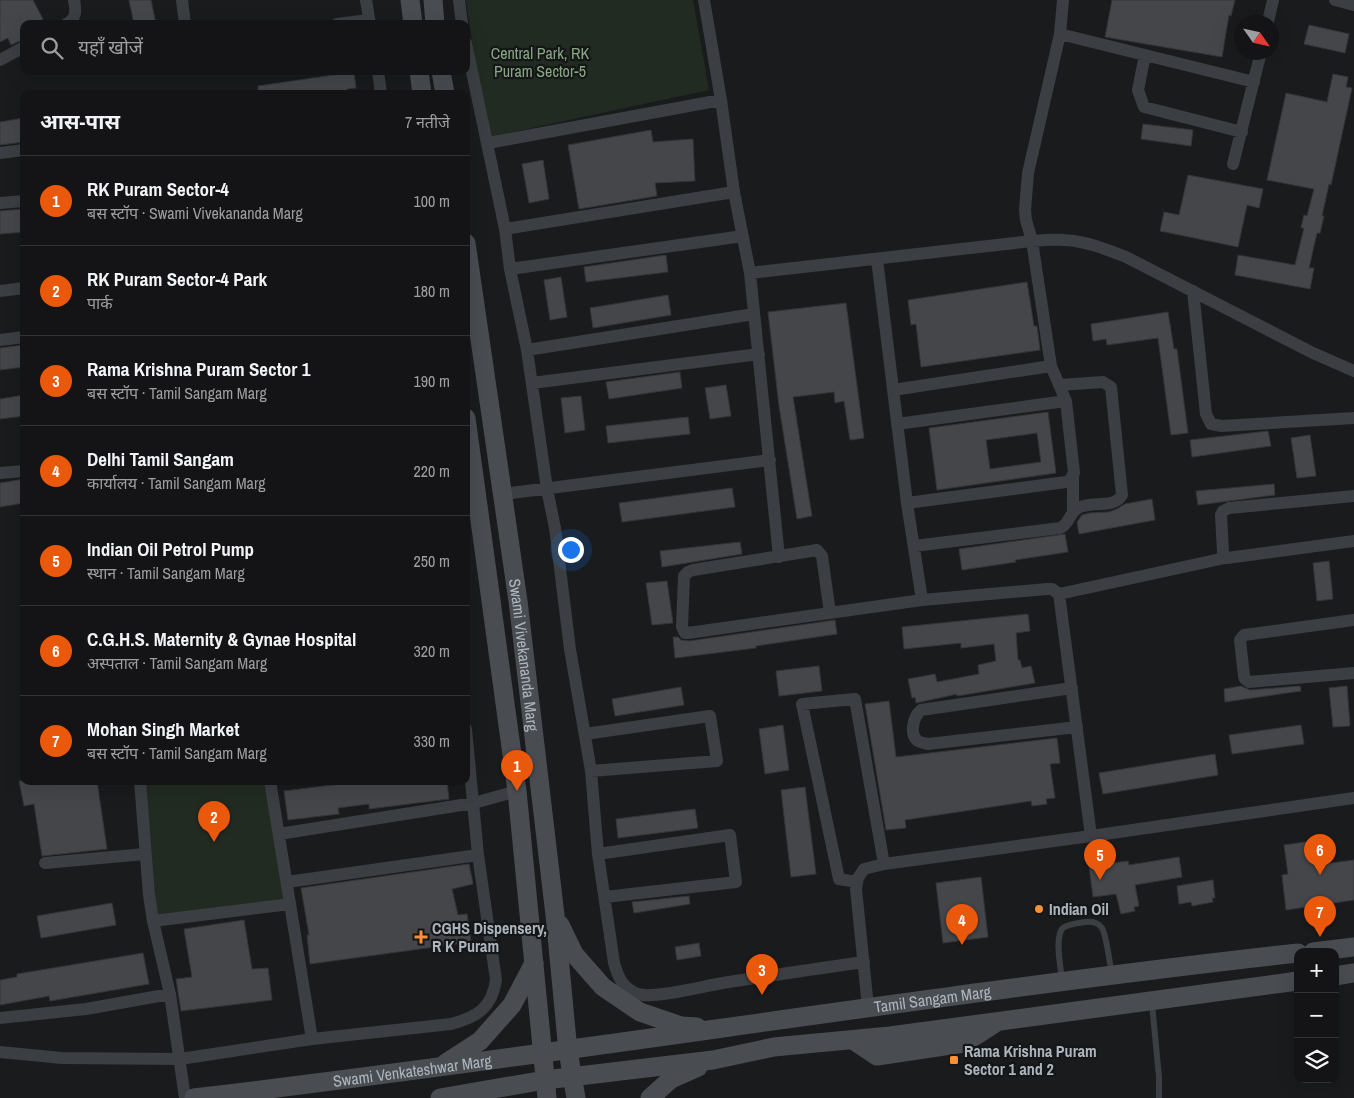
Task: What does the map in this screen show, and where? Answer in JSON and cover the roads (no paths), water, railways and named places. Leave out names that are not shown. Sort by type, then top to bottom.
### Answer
[{"type":"street","points":[[72,20],[75,14],[74,0]]},
{"type":"street","points":[[182,0],[184,20]]},
{"type":"street","points":[[366,0],[370,20]]},
{"type":"street","points":[[410,0],[412,20]]},
{"type":"street","points":[[433,0],[435,20]]},
{"type":"street","points":[[459,0],[462,20]]},
{"type":"street","points":[[704,0],[734,192],[750,273],[779,557]]},
{"type":"street","points":[[1063,0],[1060,34],[1026,186],[1026,220],[1032,241],[1051,366],[1066,401],[1075,468],[1072,478],[1073,512]]},
{"type":"street","points":[[1270,15],[1273,0]]},
{"type":"street","points":[[1336,0],[1354,5]]},
{"type":"street","points":[[1060,34],[1254,82]]},
{"type":"street","points":[[0,60],[20,49]]},
{"type":"street","points":[[1145,55],[1138,90],[1144,107],[1242,132]]},
{"type":"street","points":[[1233,164],[1259,60]]},
{"type":"street","points":[[470,61],[506,229],[510,269],[527,350],[547,489],[555,528],[570,649],[591,771],[598,854],[617,974],[623,986],[638,994],[648,996],[864,962]]},
{"type":"street","points":[[379,75],[380,90]]},
{"type":"street","points":[[420,75],[421,90]]},
{"type":"street","points":[[442,75],[444,90]]},
{"type":"street","points":[[488,143],[721,100]]},
{"type":"street","points":[[0,153],[20,150]]},
{"type":"street","points":[[506,229],[734,192]]},
{"type":"street","points":[[0,204],[20,202]]},
{"type":"street","points":[[510,269],[743,236]]},
{"type":"street","points":[[750,273],[1032,241],[1064,240],[1102,247],[1126,257],[1313,353],[1354,371]]},
{"type":"street","points":[[877,259],[907,503],[922,600]]},
{"type":"street","name":"Swami Vivekananda Marg","points":[[470,270],[518,601],[555,915],[568,1050],[576,1098]]},
{"type":"street","points":[[0,291],[20,288]]},
{"type":"street","points":[[1193,291],[1206,414],[1211,424],[1222,426],[1354,418]]},
{"type":"street","points":[[527,350],[754,314]]},
{"type":"street","points":[[0,340],[20,338]]},
{"type":"street","points":[[532,383],[759,354]]},
{"type":"street","points":[[893,390],[1051,366]]},
{"type":"street","points":[[914,546],[1060,528],[1066,524],[1073,512],[1082,506],[1112,503],[1120,499],[1122,495],[1112,393],[1109,385],[1103,382],[1059,385]]},
{"type":"street","points":[[898,424],[1066,401]]},
{"type":"street","name":"Swami Vivekananda Marg","points":[[470,447],[517,791],[546,1089]]},
{"type":"street","points":[[503,494],[770,460]]},
{"type":"street","points":[[0,473],[20,471]]},
{"type":"street","points":[[907,503],[1066,482],[1072,478]]},
{"type":"street","points":[[1225,558],[1221,515],[1226,509],[1354,496]]},
{"type":"street","points":[[830,613],[821,553],[817,550],[688,572],[684,580],[683,631],[688,633],[830,613],[922,600],[1047,589],[1059,594],[1225,558],[1354,541]]},
{"type":"street","points":[[1059,594],[1091,836]]},
{"type":"street","points":[[1354,620],[1244,635],[1240,640],[1244,676],[1250,682],[1354,673]]},
{"type":"street","points":[[1072,688],[921,710],[913,723],[914,733],[915,738],[919,742],[928,744],[1077,727]]},
{"type":"street","points":[[857,882],[839,879],[802,704],[855,699],[884,864]]},
{"type":"street","points":[[585,734],[710,716],[717,761],[591,771]]},
{"type":"street","points":[[0,1052],[62,1058],[180,1059],[312,1039],[451,1024],[467,1020],[478,1014],[494,992],[496,980],[478,856],[470,766]]},
{"type":"street","points":[[140,785],[153,920],[170,994],[185,1098]]},
{"type":"street","points":[[271,785],[312,1039]]},
{"type":"street","points":[[279,834],[474,803],[517,791]]},
{"type":"street","points":[[868,1007],[856,889],[857,882],[864,869],[884,864],[1354,798]]},
{"type":"street","points":[[598,854],[730,835],[736,882],[605,897]]},
{"type":"street","points":[[46,863],[146,854]]},
{"type":"street","points":[[286,882],[478,856]]},
{"type":"street","points":[[153,920],[290,904]]},
{"type":"street","points":[[555,915],[574,954],[580,961],[603,987],[640,1012],[681,1026],[725,1029]]},
{"type":"street","points":[[1339,949],[1354,947]]},
{"type":"street","name":"Tamil Sangam Marg","points":[[568,1050],[868,1007],[1294,953]]},
{"type":"street","points":[[440,1067],[480,1041],[506,1013],[512,1006],[534,963]]},
{"type":"street","points":[[1339,975],[1354,973]]},
{"type":"street","name":"Tamil Sangam Marg","points":[[440,1098],[546,1089],[572,1077],[713,1060],[774,1047],[854,1040],[1294,982]]},
{"type":"street","points":[[0,1018],[86,1009],[170,994]]},
{"type":"street","name":"Swami Venkateshwar Marg","points":[[194,1098],[337,1082],[568,1050]]},
{"type":"street","points":[[650,1098],[671,1079],[713,1060]]},
{"type":"lane","points":[[1062,982],[1059,940],[1062,930],[1065,926],[1086,922],[1094,922],[1103,930],[1112,975]]},
{"type":"lane","points":[[1152,1000],[1160,1077],[1159,1098]]},
{"type":"place","name":"RK Puram Sector-4","points":[[517,791]]},
{"type":"place","name":"RK Puram Sector-4 Park","points":[[214,842]]},
{"type":"place","name":"C.G.H.S. Maternity & Gynae Hospital","points":[[1320,875]]},
{"type":"place","name":"Indian Oil Petrol Pump","points":[[1100,880]]},
{"type":"place","name":"Indian Oil","points":[[1039,909]]},
{"type":"place","name":"CGHS Dispensery, R K Puram","points":[[421,937]]},
{"type":"place","name":"Mohan Singh Market","points":[[1320,937]]},
{"type":"place","name":"Delhi Tamil Sangam","points":[[962,945]]},
{"type":"place","name":"Rama Krishna Puram Sector 1","points":[[762,995]]},
{"type":"place","name":"Rama Krishna Puram Sector 1 and 2","points":[[954,1060]]},
{"type":"park label","name":"Central Park, RK Puram Sector-5","points":[[540,62]]}]
